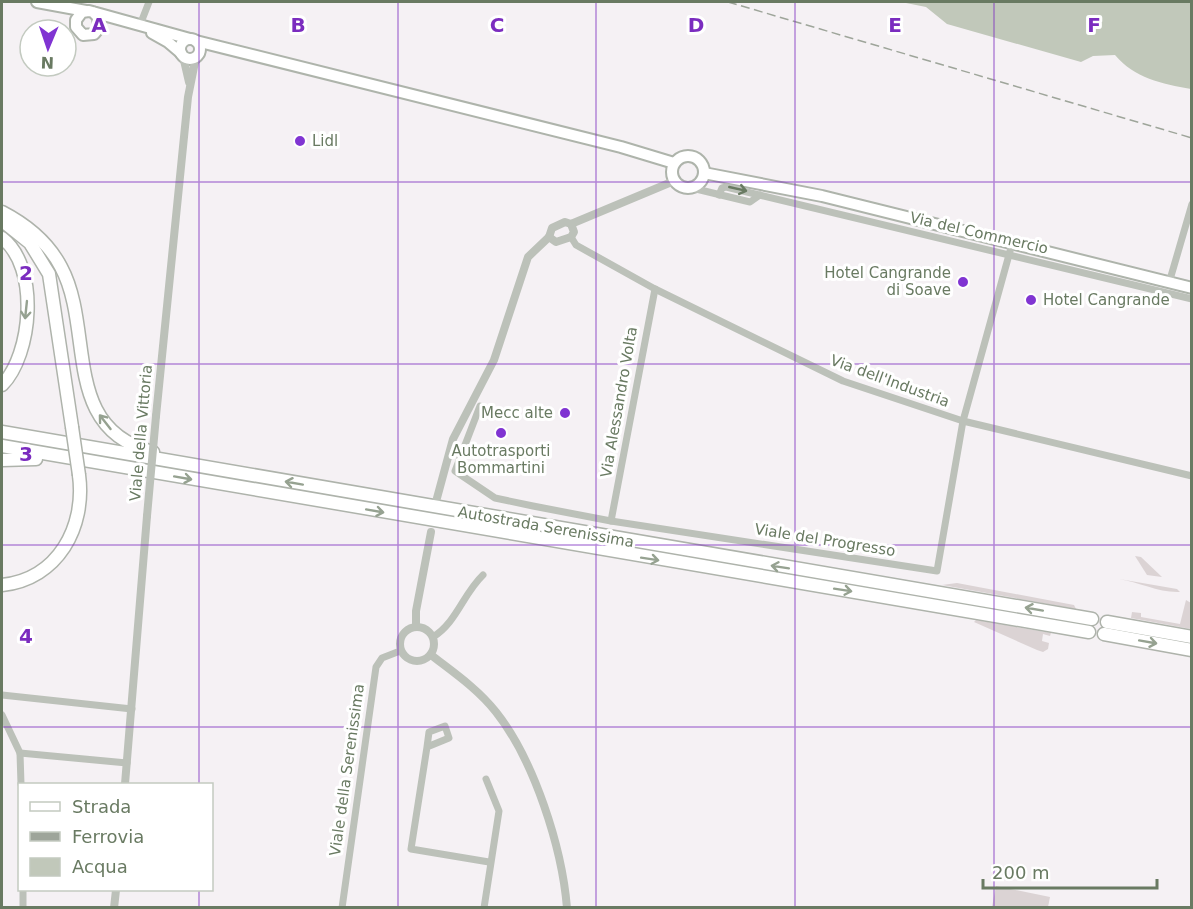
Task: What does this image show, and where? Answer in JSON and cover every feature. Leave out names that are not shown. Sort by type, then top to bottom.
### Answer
[{"type":"highway","points":[[2,212],[43,241],[62,268],[69,289],[88,391],[94,406],[110,429],[138,448],[214,470]]},
{"type":"highway","points":[[2,221],[30,243],[49,274],[75,474],[81,501],[79,518],[63,549],[38,572],[16,583],[2,585]]},
{"type":"highway","points":[[2,229],[26,250],[43,281],[69,427]]},
{"type":"highway","points":[[2,238],[19,258],[27,290],[21,353],[17,366],[2,385]]},
{"type":"highway","name":"Autostrada Serenissima","points":[[2,432],[1090,626],[2,446]]},
{"type":"highway","points":[[2,460],[26,458],[94,462]]},
{"type":"highway","points":[[2,578],[31,568],[48,556],[62,539],[72,514],[75,474]]},
{"type":"highway","points":[[1191,637],[1106,628],[1191,650]]},
{"type":"main road","points":[[37,2],[89,12],[225,49],[621,147],[674,163]]},
{"type":"main road","points":[[54,5],[71,18]]},
{"type":"main road","points":[[77,18],[79,14],[89,12],[98,17],[99,28]]},
{"type":"main road","points":[[78,31],[87,36],[94,34],[99,28],[120,25],[154,34],[188,59],[210,50],[225,49]]},
{"type":"main road","points":[[182,55],[183,43],[193,40]]},
{"type":"main road","points":[[193,40],[200,49],[197,56]]},
{"type":"main road","points":[[683,156],[695,157],[703,165],[704,173],[701,182],[692,188],[684,188],[674,181],[672,174],[674,163],[683,156]]},
{"type":"main road","points":[[704,173],[770,184],[1011,249],[1191,288]]},
{"type":"street","points":[[140,25],[148,2]]},
{"type":"street","name":"Viale della Vittoria","points":[[182,55],[190,85]]},
{"type":"street","name":"Viale della Vittoria","points":[[125,783],[156,416],[190,85],[197,56]]},
{"type":"street","points":[[437,498],[453,439],[494,360],[528,257],[549,237],[552,228],[565,222],[571,224],[674,181]]},
{"type":"street","name":"Via del Commercio","points":[[692,188],[719,195],[722,188],[726,187],[1011,249],[1191,299]]},
{"type":"street","points":[[1169,283],[1191,204]]},
{"type":"street","points":[[549,237],[556,242],[571,237],[574,232],[571,224]]},
{"type":"street","name":"Via dell'Industria","points":[[571,237],[576,245],[655,289],[843,381],[963,421],[1191,476]]},
{"type":"street","name":"Viale del Progresso","points":[[480,406],[455,471],[495,498],[611,521],[937,571],[963,421],[1011,249]]},
{"type":"street","name":"Via Alessandro Volta","points":[[611,521],[655,289]]},
{"type":"street","points":[[416,627],[416,611],[431,532]]},
{"type":"street","points":[[433,637],[450,625],[474,584],[483,575]]},
{"type":"street","points":[[416,627],[426,629],[433,637],[434,644],[426,659],[414,662],[400,651],[402,635],[416,627]]},
{"type":"street","name":"Viale della Serenissima","points":[[342,908],[376,665],[388,654],[400,651]]},
{"type":"street","points":[[430,655],[474,689],[496,712],[518,748],[534,781],[555,838],[565,883],[567,908]]},
{"type":"street","points":[[2,695],[132,709]]},
{"type":"street","points":[[2,716],[20,753],[21,783]]},
{"type":"street","points":[[427,747],[411,849],[489,862]]},
{"type":"street","points":[[20,753],[127,763]]},
{"type":"street","points":[[484,908],[489,862],[499,812],[486,779]]},
{"type":"street","points":[[23,891],[23,908]]},
{"type":"street","points":[[114,908],[116,891]]},
{"type":"shaded area","points":[[1135,556],[1141,557],[1162,577],[1147,575]]},
{"type":"shaded area","points":[[1130,581],[1177,589],[1180,592],[1164,591]]},
{"type":"shaded area","points":[[957,583],[1074,605],[1076,609],[942,585]]},
{"type":"shaded area","points":[[1186,600],[1191,603],[1191,629],[1131,618],[1132,612],[1141,613],[1141,617],[1180,624]]},
{"type":"shaded area","points":[[976,620],[1051,633],[1050,636],[1043,634],[1042,641],[1049,643],[1048,649],[1043,652],[1037,650],[974,622]]},
{"type":"shaded area","points":[[996,886],[1050,897],[1048,907],[992,907]]},
{"type":"water","points":[[901,2],[1191,2],[1191,89],[1140,75],[1115,55],[1093,56],[1081,62],[947,24],[926,7]]},
{"type":"railway","points":[[728,2],[1192,138]]},
{"type":"place","name":"Lidl","points":[[300,141]]},
{"type":"place","name":"Hotel Cangrande di Soave","points":[[963,282]]},
{"type":"place","name":"Hotel Cangrande","points":[[1031,300]]},
{"type":"place","name":"Mecc alte","points":[[565,413]]},
{"type":"place","name":"Autotrasporti Bommartini","points":[[501,433]]}]
